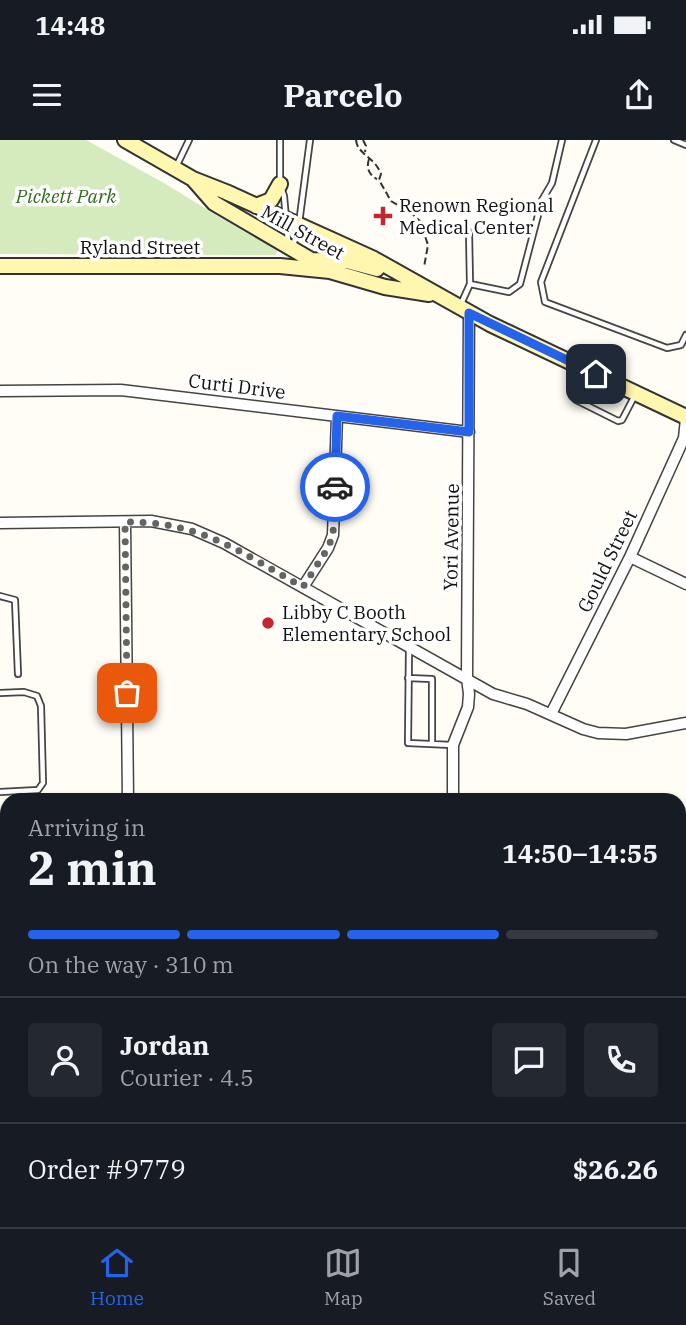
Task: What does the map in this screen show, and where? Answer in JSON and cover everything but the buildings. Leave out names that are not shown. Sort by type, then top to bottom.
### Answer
[{"type":"main road","name":"Mill Street","points":[[125,140],[193,180],[374,260],[459,308]]},
{"type":"main road","name":"Mill Street","points":[[193,180],[214,204],[330,271],[385,287],[423,293],[686,418]]},
{"type":"main road","points":[[256,206],[271,200],[280,184]]},
{"type":"main road","points":[[280,266],[310,260],[347,261],[415,282]]},
{"type":"main road","name":"Ryland Street","points":[[0,266],[280,266]]},
{"type":"main road","points":[[280,266],[330,271]]},
{"type":"street","name":"Yori Avenue","points":[[453,793],[453,745],[468,707],[469,694],[469,432],[459,308]]},
{"type":"street","name":"Curti Drive","points":[[0,391],[121,390],[469,432]]},
{"type":"street","points":[[303,587],[328,548],[333,535],[337,416]]},
{"type":"street","name":"Gould Street","points":[[551,715],[630,557],[684,438],[686,418]]},
{"type":"street","points":[[125,522],[128,793]]},
{"type":"street","points":[[0,523],[151,522],[192,529],[224,543],[493,694],[527,704],[583,730],[612,735],[686,723]]},
{"type":"street","points":[[630,557],[686,584]]},
{"type":"lane","points":[[175,169],[189,140]]},
{"type":"lane","points":[[280,140],[280,184],[290,248]]},
{"type":"lane","points":[[290,248],[299,225],[310,140]]},
{"type":"lane","points":[[470,284],[509,292],[520,284],[542,200],[552,183],[562,140]]},
{"type":"lane","points":[[596,140],[541,282],[545,302],[667,348],[681,345],[686,335]]},
{"type":"lane","points":[[674,140],[686,145]]},
{"type":"lane","points":[[459,308],[470,284],[469,232]]},
{"type":"lane","points":[[576,365],[572,395],[576,400],[618,421],[622,420],[636,393]]},
{"type":"lane","points":[[0,596],[15,600],[18,674]]},
{"type":"lane","points":[[409,646],[408,743],[453,745]]},
{"type":"lane","points":[[408,678],[432,679],[432,744]]},
{"type":"lane","points":[[0,693],[23,692],[37,696],[41,706],[43,783],[31,792],[0,792]]},
{"type":"path","points":[[356,140],[359,151],[378,164],[382,174],[379,180]]},
{"type":"path","points":[[363,140],[365,153]]},
{"type":"path","points":[[369,158],[368,171],[379,180],[391,201],[420,221],[428,245],[424,267]]},
{"type":"green space","name":"Pickett Park","points":[[0,140],[86,140],[273,245],[278,249],[276,255],[0,254]]},
{"type":"way so far","points":[[127,693],[125,522],[173,524],[192,529],[224,543],[303,587],[328,548],[333,535],[335,487]]},
{"type":"place","name":"Renown Regional Medical Center","points":[[383,216]]},
{"type":"place","name":"Libby C Booth Elementary School","points":[[268,623]]},
{"type":"route","points":[[335,487],[337,416],[469,432],[469,313],[596,374]]}]
